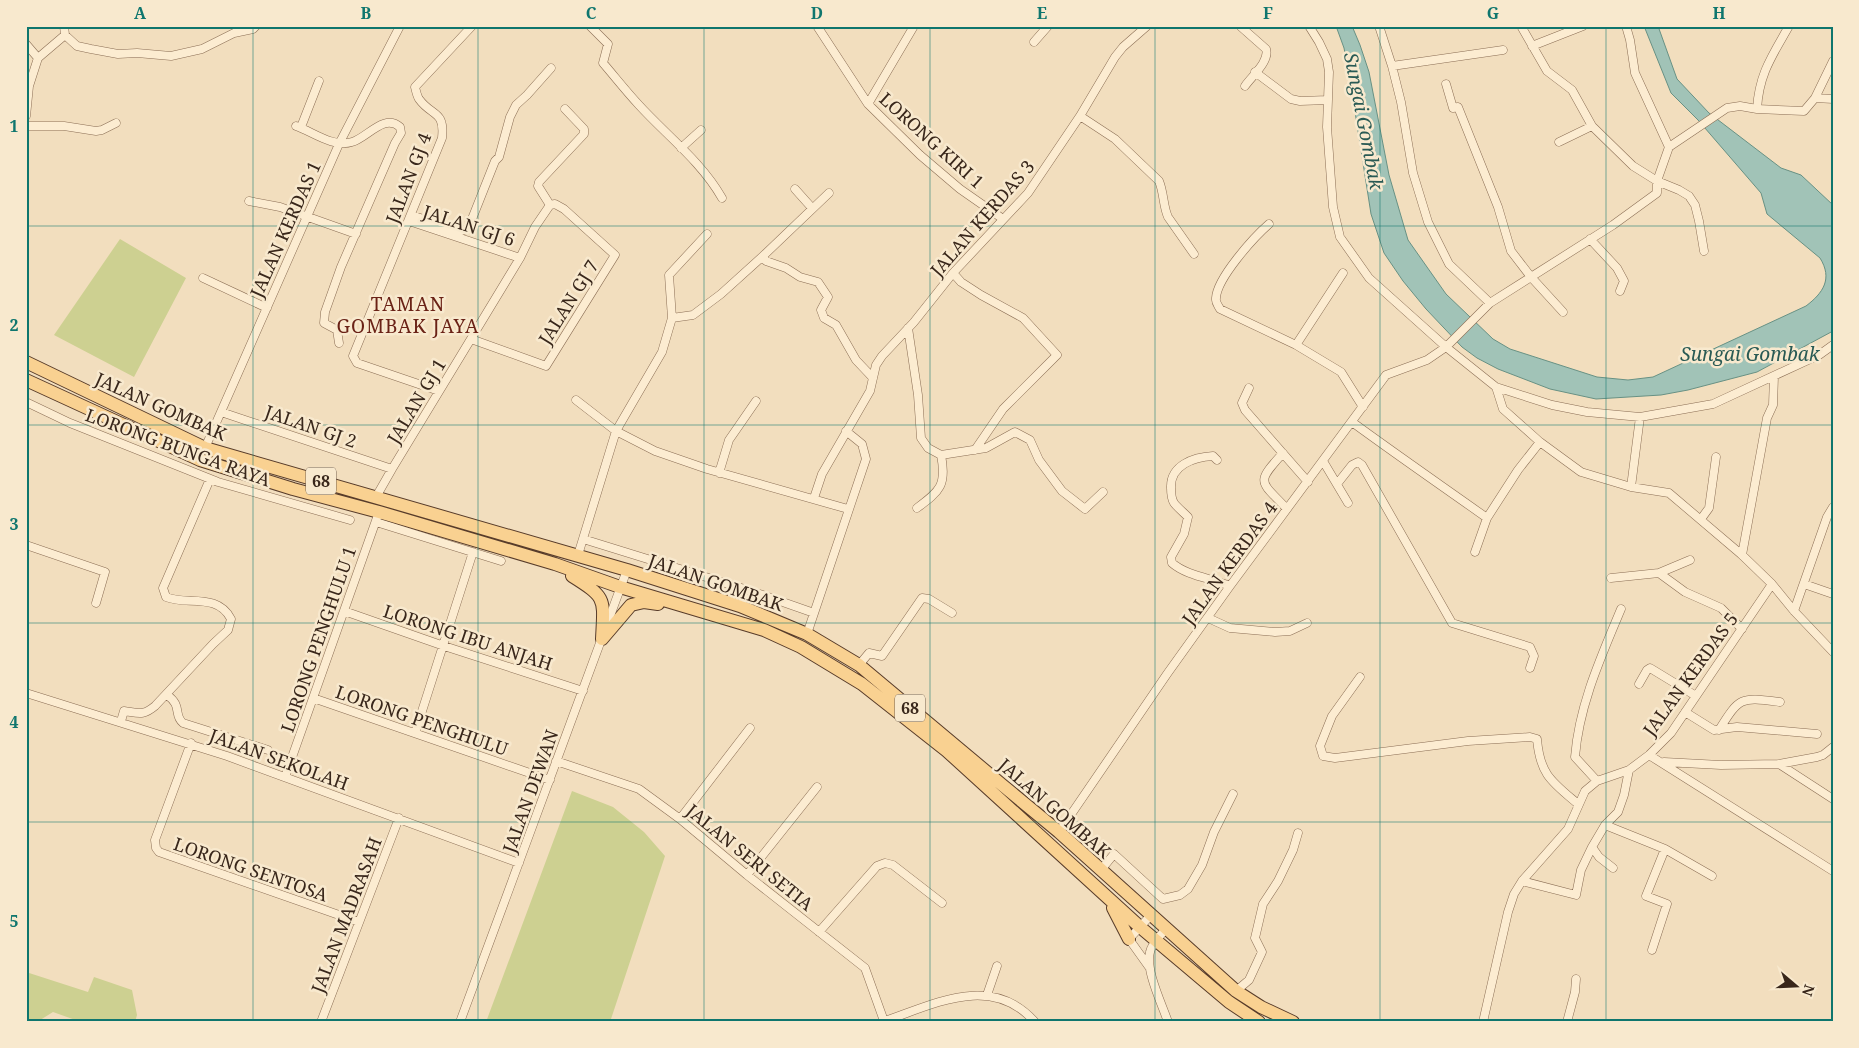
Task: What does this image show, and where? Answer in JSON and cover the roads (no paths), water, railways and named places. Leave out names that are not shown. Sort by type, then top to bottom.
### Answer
[{"type":"main road","name":"JALAN GOMBAK","points":[[26,362],[205,448],[627,570],[740,606],[807,634],[859,665],[1059,832],[1236,991],[1260,1007],[1293,1022]]},
{"type":"main road","points":[[30,382],[40,369]]},
{"type":"main road","name":"JALAN GOMBAK","points":[[30,382],[200,460],[378,517],[555,564],[620,587],[764,630],[801,647],[862,684],[947,751],[1140,928],[1229,1002],[1259,1022]]},
{"type":"main road","points":[[555,564],[592,588],[600,597],[603,608],[602,639]]},
{"type":"main road","points":[[602,639],[631,605],[644,602],[691,608]]},
{"type":"main road","points":[[1108,899],[1130,939]]},
{"type":"street","points":[[26,116],[29,86],[38,58],[65,30],[77,46],[118,54],[137,53],[171,56],[202,49],[256,26]]},
{"type":"street","name":"JALAN KERDAS 1","points":[[205,448],[339,144],[400,26]]},
{"type":"street","name":"JALAN GJ 4","points":[[439,391],[357,363],[353,356],[442,138],[443,126],[439,117],[419,98],[414,87],[472,26]]},
{"type":"street","points":[[590,26],[608,44],[603,63],[637,104],[714,184],[722,198]]},
{"type":"street","name":"LORONG KIRI 1","points":[[817,26],[868,104],[960,189],[1003,219]]},
{"type":"street","points":[[868,104],[914,26]]},
{"type":"street","points":[[1034,42],[1048,26]]},
{"type":"street","name":"JALAN KERDAS 3","points":[[814,498],[822,474],[870,391],[876,365],[882,356],[914,322],[953,273],[1028,193],[1080,116],[1115,57],[1123,47],[1147,26]]},
{"type":"street","points":[[1240,26],[1266,49],[1267,53],[1265,60],[1245,86]]},
{"type":"street","points":[[1309,26],[1328,59],[1327,127],[1333,207],[1340,237],[1369,278],[1496,387],[1552,404],[1587,412],[1640,417],[1713,404],[1819,355],[1833,345]]},
{"type":"street","points":[[1378,26],[1392,66],[1401,102],[1413,173],[1428,222],[1450,264],[1490,303]]},
{"type":"street","points":[[1521,26],[1547,71],[1572,90],[1592,126],[1633,166],[1657,181],[1680,190],[1689,196],[1695,205],[1704,251]]},
{"type":"street","points":[[1532,46],[1583,26]]},
{"type":"street","points":[[1626,26],[1635,73],[1669,147]]},
{"type":"street","points":[[1757,109],[1758,90],[1762,76],[1788,26]]},
{"type":"street","points":[[26,44],[38,58]]},
{"type":"street","points":[[1392,66],[1503,50]]},
{"type":"street","points":[[1657,181],[1669,147],[1727,108],[1740,106],[1757,109],[1804,111],[1815,98],[1833,61]]},
{"type":"street","name":"JALAN GJ 6","points":[[410,218],[460,231],[468,229],[495,161],[499,158],[510,117],[516,105],[527,96],[551,68]]},
{"type":"street","points":[[1255,72],[1291,99],[1300,101],[1328,100]]},
{"type":"street","points":[[319,81],[298,127],[339,144],[353,142],[381,124],[389,122],[396,123],[400,127],[401,133],[341,267],[324,319],[325,324],[337,330],[339,343]]},
{"type":"street","points":[[1446,84],[1453,108],[1458,107],[1498,207],[1511,251],[1531,277],[1563,312]]},
{"type":"street","points":[[1815,98],[1833,99]]},
{"type":"street","points":[[550,204],[538,186],[539,182],[584,134],[582,127],[565,109]]},
{"type":"street","points":[[1080,116],[1115,139],[1159,182],[1163,191],[1165,210],[1168,217],[1194,254]]},
{"type":"street","points":[[26,126],[64,126],[96,131],[116,123]]},
{"type":"street","points":[[1559,142],[1592,126]]},
{"type":"street","points":[[681,148],[701,130]]},
{"type":"street","name":"JALAN KERDAS 4","points":[[1059,832],[1167,674],[1386,375],[1427,360],[1448,344],[1490,303],[1590,239],[1657,193],[1657,181]]},
{"type":"street","points":[[795,189],[812,208]]},
{"type":"street","points":[[672,318],[693,315],[721,294],[829,193]]},
{"type":"street","points":[[249,201],[280,207],[356,234]]},
{"type":"street","name":"JALAN GJ 7","points":[[471,338],[546,366],[615,255],[564,209],[555,204],[550,204]]},
{"type":"street","name":"JALAN GJ 1","points":[[376,497],[520,258],[535,227],[550,204]]},
{"type":"street","name":"JALAN GJ 6","points":[[410,218],[520,258]]},
{"type":"street","points":[[1269,224],[1255,237],[1234,264],[1218,288],[1215,300],[1220,309],[1296,345],[1341,372],[1363,407]]},
{"type":"street","points":[[578,555],[616,431],[662,352],[672,318],[669,275],[707,234]]},
{"type":"street","points":[[1590,239],[1616,268],[1624,281],[1620,291]]},
{"type":"street","points":[[763,256],[766,261],[773,265],[786,268],[800,277],[818,282],[828,296],[821,310],[824,318],[836,325],[856,360],[873,378]]},
{"type":"street","points":[[953,273],[962,282],[981,295],[1023,318],[1057,355],[1003,409],[975,450]]},
{"type":"street","points":[[1296,345],[1342,273]]},
{"type":"street","points":[[203,278],[267,308]]},
{"type":"street","points":[[908,328],[918,395],[921,438],[928,448],[941,455],[986,448],[1015,432],[1030,440],[1039,460],[1062,491],[1085,509],[1103,492]]},
{"type":"street","points":[[1742,554],[1767,418],[1773,405],[1774,376]]},
{"type":"street","points":[[1496,387],[1503,409],[1540,442],[1580,472],[1631,487],[1669,493],[1742,554],[1772,584],[1794,612],[1833,652]]},
{"type":"street","points":[[1249,388],[1242,403],[1245,410],[1308,482]]},
{"type":"street","points":[[576,400],[616,431],[655,451],[719,473],[848,509]]},
{"type":"street","points":[[719,473],[729,440],[756,401]]},
{"type":"street","name":"LORONG BUNGA RAYA","points":[[26,402],[210,479],[350,520]]},
{"type":"street","name":"JALAN GJ 2","points":[[221,412],[392,469]]},
{"type":"street","points":[[1631,487],[1640,417]]},
{"type":"street","points":[[1352,422],[1487,518]]},
{"type":"street","points":[[807,634],[866,459],[862,444],[846,431]]},
{"type":"street","points":[[1475,552],[1487,518],[1518,470],[1540,442]]},
{"type":"street","points":[[1283,454],[1265,473],[1263,478],[1264,484],[1286,509]]},
{"type":"street","points":[[917,508],[939,490],[944,472],[941,455]]},
{"type":"street","points":[[1216,460],[1213,456],[1199,456],[1177,469],[1170,483],[1173,502],[1188,517],[1184,534],[1171,557],[1172,563],[1179,569],[1230,586]]},
{"type":"street","points":[[1701,519],[1709,508],[1716,457]]},
{"type":"street","points":[[1323,461],[1348,503]]},
{"type":"street","points":[[1337,484],[1352,465],[1358,462],[1362,465],[1452,623],[1530,647],[1534,656],[1530,668]]},
{"type":"street","points":[[121,721],[124,711],[140,714],[147,712],[167,695],[191,667],[228,630],[231,619],[225,612],[209,603],[195,600],[172,600],[166,597],[163,588],[210,479]]},
{"type":"street","points":[[1794,612],[1833,507]]},
{"type":"street","points":[[378,517],[501,561]]},
{"type":"street","name":"LORONG PENGHULU 1","points":[[286,777],[378,517]]},
{"type":"street","points":[[583,539],[752,590],[814,613]]},
{"type":"street","points":[[26,545],[105,572],[96,603]]},
{"type":"street","points":[[415,734],[473,552]]},
{"type":"street","points":[[1611,578],[1659,573],[1690,560]]},
{"type":"street","name":"JALAN DEWAN","points":[[460,1022],[627,570]]},
{"type":"street","points":[[1659,573],[1685,592],[1721,608],[1742,629]]},
{"type":"street","name":"JALAN KERDAS 5","points":[[1483,1022],[1508,912],[1514,894],[1522,881],[1568,829],[1578,804],[1586,791],[1597,781],[1629,770],[1649,755],[1671,733],[1772,584]]},
{"type":"street","points":[[1804,584],[1833,594]]},
{"type":"street","points":[[859,665],[869,653],[882,656],[922,598],[936,602],[952,613]]},
{"type":"street","points":[[1597,781],[1575,757],[1576,747],[1580,721],[1587,696],[1620,609]]},
{"type":"street","name":"LORONG IBU ANJAH","points":[[344,611],[582,691]]},
{"type":"street","points":[[1208,618],[1230,628],[1275,632],[1290,631],[1307,623]]},
{"type":"street","points":[[1639,684],[1650,668],[1696,696]]},
{"type":"street","points":[[1360,677],[1332,716],[1320,746],[1323,756],[1335,758],[1468,741],[1530,737],[1537,739],[1540,764],[1546,775],[1578,804]]},
{"type":"street","name":"JALAN SEKOLAH","points":[[26,693],[121,721],[227,756],[519,862]]},
{"type":"street","points":[[167,695],[178,706],[180,721],[268,750]]},
{"type":"street","name":"LORONG PENGHULU","points":[[314,698],[550,780]]},
{"type":"street","points":[[1719,730],[1733,708],[1741,701],[1758,699],[1780,702]]},
{"type":"street","points":[[1685,712],[1714,730],[1737,727],[1817,734]]},
{"type":"street","points":[[680,819],[750,728]]},
{"type":"street","points":[[227,756],[233,739]]},
{"type":"street","name":"LORONG SENTOSA","points":[[191,744],[155,840],[158,852],[359,922]]},
{"type":"street","points":[[1662,762],[1721,765],[1779,764],[1823,755],[1833,746]]},
{"type":"street","points":[[1649,755],[1833,871]]},
{"type":"street","name":"JALAN SERI SETIA","points":[[556,761],[639,789],[680,819],[747,875],[865,968],[883,1022]]},
{"type":"street","points":[[1779,764],[1833,799]]},
{"type":"street","points":[[1522,881],[1576,895],[1581,870],[1592,847],[1605,824],[1618,812],[1629,770]]},
{"type":"street","points":[[747,875],[817,787]]},
{"type":"street","points":[[1101,870],[1114,854],[1163,899],[1180,895],[1188,889],[1202,865],[1214,832],[1233,794]]},
{"type":"street","name":"JALAN MADRASAH","points":[[321,1022],[398,818]]},
{"type":"street","points":[[1605,824],[1665,849],[1712,876]]},
{"type":"street","points":[[1236,991],[1249,980],[1262,952],[1255,938],[1263,904],[1282,873],[1293,850],[1298,833]]},
{"type":"street","points":[[1592,847],[1599,857],[1613,868]]},
{"type":"street","points":[[1652,950],[1667,904],[1646,896],[1665,849]]},
{"type":"street","points":[[819,932],[877,866],[885,863],[893,864],[942,903]]},
{"type":"street","points":[[1151,915],[1130,939],[1150,969],[1168,1022]]},
{"type":"street","points":[[1150,969],[1150,952],[1166,929]]},
{"type":"street","points":[[987,995],[997,966]]},
{"type":"street","points":[[1567,1022],[1575,992],[1576,979]]},
{"type":"street","points":[[883,1022],[948,999],[982,994],[998,997],[1018,1008],[1035,1022]]},
{"type":"water","name":"Sungai Gombak","points":[[1336,26],[1352,26],[1360,45],[1369,72],[1389,175],[1408,240],[1446,294],[1493,339],[1510,349],[1597,377],[1628,380],[1653,377],[1806,306],[1817,296],[1824,285],[1826,273],[1820,258],[1767,214],[1761,193],[1698,120],[1671,93],[1644,26],[1658,26],[1677,79],[1709,113],[1781,168],[1801,175],[1833,205],[1833,331],[1757,372],[1661,395],[1596,399],[1550,389],[1498,369],[1477,358],[1462,347],[1426,309],[1403,281],[1384,253],[1371,214],[1350,80],[1344,48]]},
{"type":"district","name":"TAMAN GOMBAK JAYA","points":[[408,315]]}]
